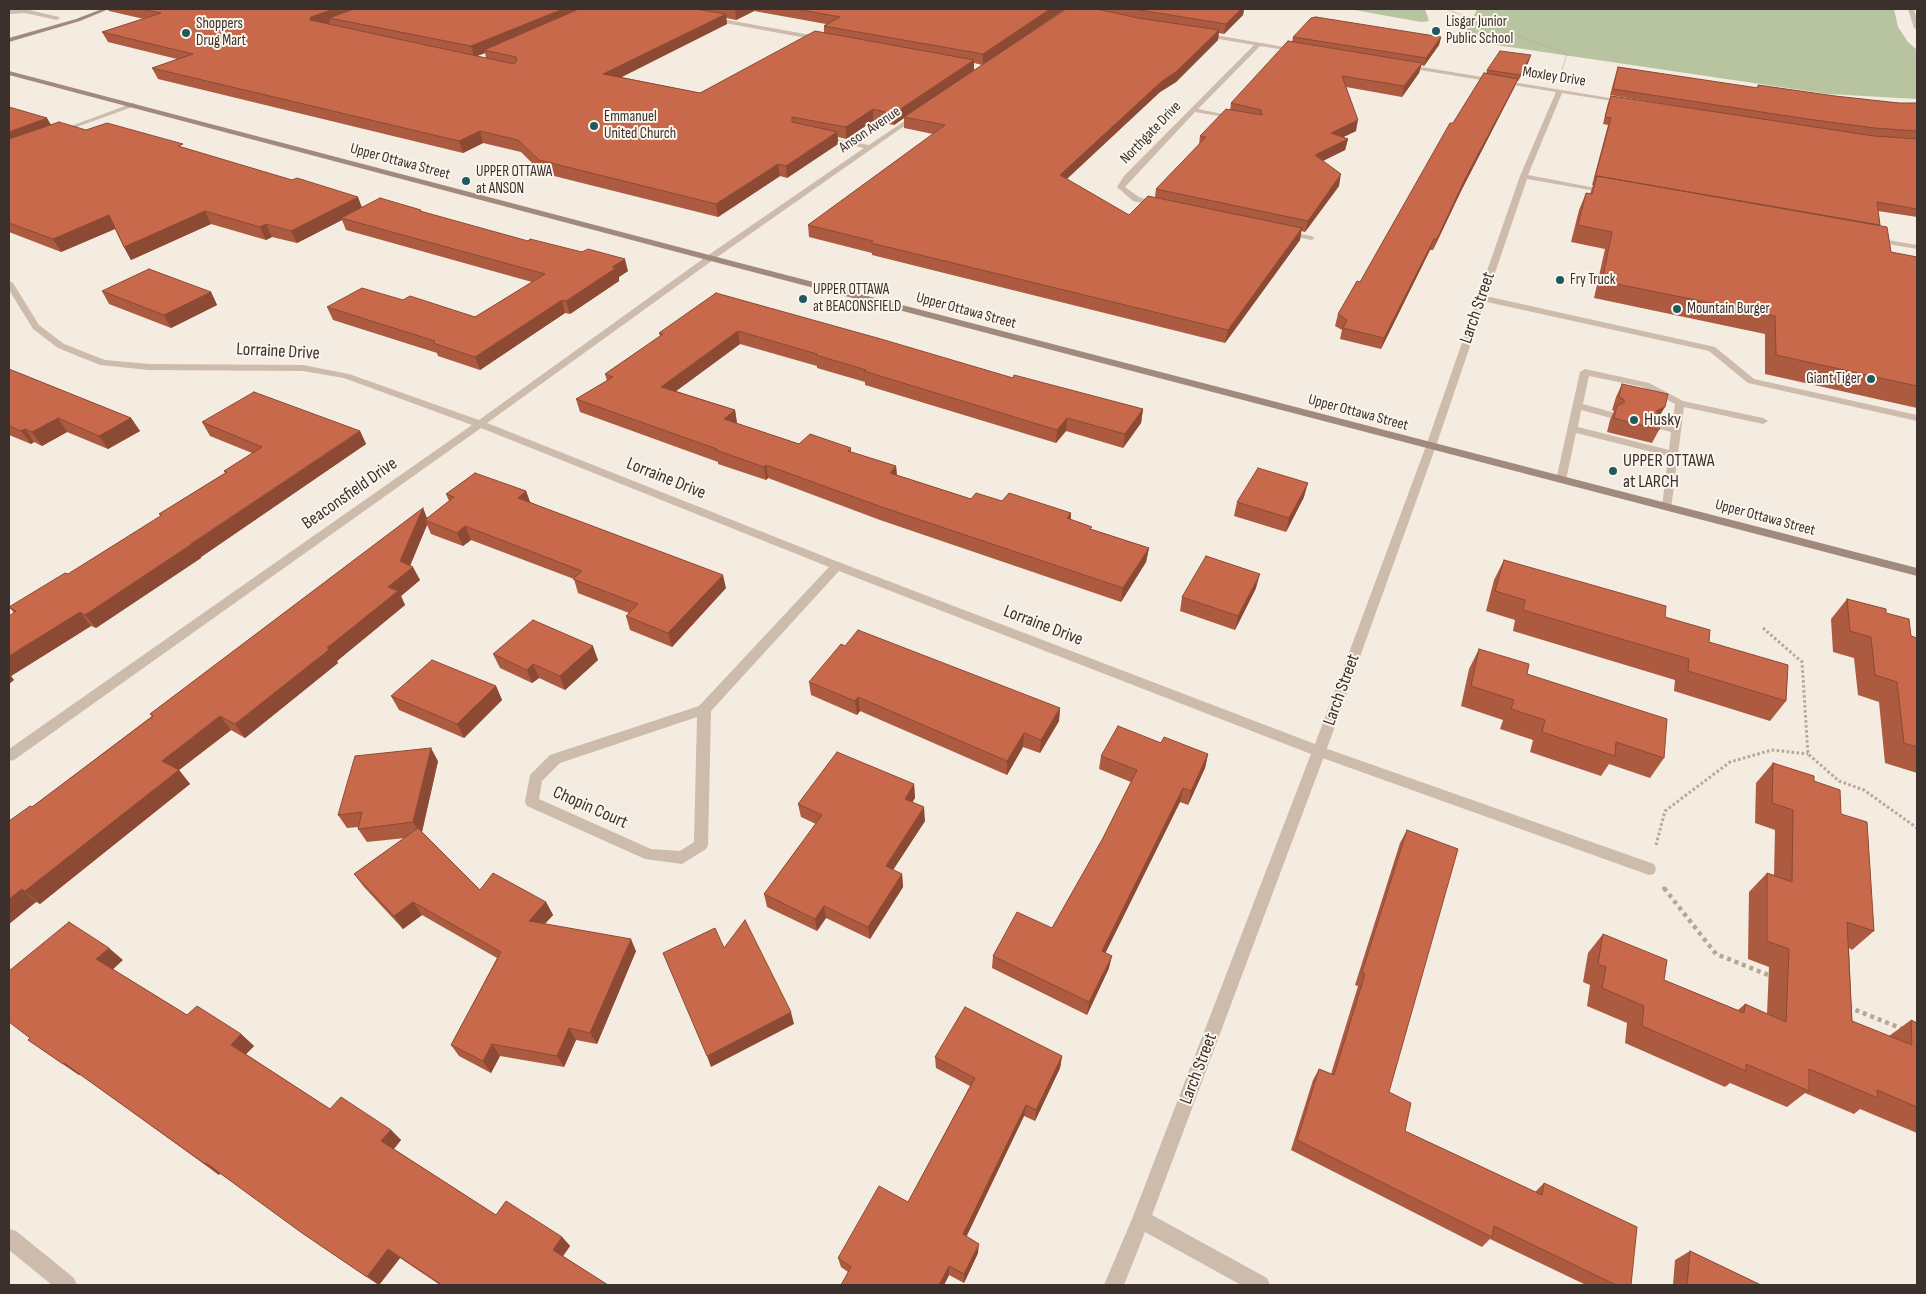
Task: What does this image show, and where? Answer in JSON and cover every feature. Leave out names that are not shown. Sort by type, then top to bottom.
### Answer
[{"type":"main road","points":[[79,12],[93,9]]},
{"type":"main road","points":[[9,40],[78,20],[106,9]]},
{"type":"main road","points":[[41,22],[64,16]]},
{"type":"main road","name":"Upper Ottawa Street","points":[[9,73],[710,258],[1917,572]]},
{"type":"street","points":[[1911,9],[1917,28]]},
{"type":"street","points":[[9,12],[25,11],[57,18]]},
{"type":"street","points":[[706,18],[830,40]]},
{"type":"street","points":[[1200,34],[1306,51]]},
{"type":"street","name":"Northgate Drive","points":[[1165,207],[1136,199],[1121,188],[1127,178],[1258,44]]},
{"type":"street","name":"Moxley Drive","points":[[1392,65],[1636,103]]},
{"type":"street","name":"Larch Street","points":[[1114,1285],[1141,1220],[1319,751],[1431,446],[1524,176],[1560,91]]},
{"type":"street","points":[[46,136],[133,105]]},
{"type":"street","name":"Anson Avenue","points":[[710,258],[926,108]]},
{"type":"street","points":[[1194,110],[1239,119]]},
{"type":"street","points":[[814,135],[869,147]]},
{"type":"street","points":[[1524,176],[1620,193]]},
{"type":"street","points":[[1272,229],[1311,238]]},
{"type":"street","points":[[1860,237],[1917,247]]},
{"type":"street","name":"Beaconsfield Drive","points":[[9,756],[480,424],[710,258]]},
{"type":"street","name":"Lorraine Drive","points":[[9,283],[12,299],[36,327],[60,346],[103,363],[149,367],[303,368],[346,376],[480,424],[837,566],[1319,751],[1649,869]]},
{"type":"street","points":[[1481,298],[1712,349],[1751,381],[1917,418]]},
{"type":"street","points":[[1561,480],[1585,372],[1646,385],[1680,403],[1763,422]]},
{"type":"street","points":[[1667,507],[1680,403]]},
{"type":"street","points":[[1577,406],[1611,415]]},
{"type":"street","points":[[1656,425],[1676,430]]},
{"type":"street","points":[[1572,429],[1673,454]]},
{"type":"street","name":"Chopin Court","points":[[704,710],[701,845],[682,858],[650,856],[532,802],[535,779],[555,759],[704,710],[837,566]]},
{"type":"street","points":[[1141,1220],[1260,1285]]},
{"type":"street","points":[[9,1238],[67,1285]]},
{"type":"path","points":[[1446,9],[1567,54],[1557,85],[1560,91]]},
{"type":"path","points":[[1762,628],[1802,662],[1808,754]]},
{"type":"path","points":[[1780,980],[1716,954],[1649,869],[1665,811],[1730,762],[1772,750],[1808,754],[1839,782],[1864,790],[1917,828]]},
{"type":"path","points":[[1844,1005],[1908,1031]]},
{"type":"green space","points":[[1349,9],[1425,9],[1429,21],[1421,22]]},
{"type":"green space","points":[[1477,9],[1894,9],[1898,27],[1908,42],[1917,50],[1917,99],[1828,94],[1462,40]]},
{"type":"building","points":[[141,9],[334,9],[311,17],[310,20],[514,64],[517,60],[516,57],[484,50],[579,9],[696,9],[726,14],[603,74],[700,93],[815,31],[974,60],[893,114],[873,109],[846,127],[792,117],[792,122],[837,132],[786,166],[778,164],[716,204],[539,160],[518,140],[480,131],[459,141],[152,68],[193,54],[102,32],[161,13]]},
{"type":"building","points":[[354,9],[563,9],[471,46],[329,18]]},
{"type":"building","points":[[796,9],[1050,9],[983,54],[824,26],[840,17]]},
{"type":"building","points":[[1066,9],[1097,9],[1138,18],[1219,30],[1177,71],[1161,82],[1060,175],[1129,215],[1148,196],[1302,228],[1228,330],[871,243],[873,241],[808,225],[945,125],[904,117]]},
{"type":"building","points":[[1133,9],[1241,9],[1226,24]]},
{"type":"building","points":[[1316,17],[1441,37],[1426,58],[1293,37],[1311,18]]},
{"type":"building","points":[[1288,41],[1422,63],[1404,86],[1342,76],[1358,120],[1331,133],[1348,139],[1315,155],[1341,174],[1308,221],[1156,189],[1206,137],[1200,136],[1226,109],[1262,115],[1261,110],[1231,103]]},
{"type":"building","points":[[1500,51],[1531,55],[1520,75],[1487,70]]},
{"type":"building","points":[[1618,67],[1758,88],[1758,85],[1835,96],[1899,103],[1917,103],[1917,131],[1874,128],[1807,119],[1613,89]]},
{"type":"building","points":[[1484,73],[1518,79],[1464,181],[1437,239],[1434,239],[1384,338],[1343,328],[1347,320],[1338,314],[1357,281],[1360,282],[1450,123],[1453,123]]},
{"type":"building","points":[[1611,96],[1874,136],[1917,139],[1917,209],[1877,202],[1880,225],[1597,176],[1596,178],[1611,118],[1605,117]]},
{"type":"building","points":[[9,107],[47,118],[9,132]]},
{"type":"building","points":[[59,122],[86,130],[107,123],[183,144],[178,146],[292,180],[297,178],[358,197],[291,231],[266,224],[260,227],[205,211],[124,247],[109,215],[53,239],[9,223],[9,139]]},
{"type":"building","points":[[1597,176],[1887,227],[1891,252],[1917,257],[1917,386],[1776,355],[1775,316],[1602,281],[1612,232],[1578,225],[1586,193],[1592,194]]},
{"type":"building","points":[[380,198],[528,241],[530,239],[582,252],[588,249],[625,259],[612,267],[616,268],[566,301],[562,300],[475,357],[433,343],[435,341],[327,307],[362,288],[403,300],[410,296],[475,317],[545,274],[341,218]]},
{"type":"building","points":[[149,269],[211,292],[164,315],[102,291]]},
{"type":"building","points":[[716,293],[1013,378],[1014,375],[1143,409],[1125,434],[1067,418],[1057,430],[738,331],[661,387],[735,410],[724,419],[799,444],[810,434],[851,448],[848,451],[896,466],[890,473],[971,499],[976,493],[1002,501],[1009,493],[1071,513],[1067,518],[1092,527],[1090,529],[1149,548],[1123,588],[879,506],[766,465],[764,467],[576,399],[613,377],[605,374],[663,334],[659,333]]},
{"type":"building","points":[[9,369],[131,418],[99,436],[58,418],[32,432],[25,429],[21,431],[9,426]]},
{"type":"building","points":[[1622,384],[1668,394],[1665,407],[1656,411],[1662,416],[1659,430],[1614,418],[1617,406],[1625,402],[1619,397]]},
{"type":"building","points":[[254,392],[360,431],[85,615],[80,612],[9,656],[9,616],[16,611],[9,607],[65,573],[68,574],[162,515],[159,514],[227,472],[224,471],[262,447],[202,422]]},
{"type":"building","points":[[1258,468],[1308,483],[1289,518],[1237,502]]},
{"type":"building","points":[[475,473],[526,491],[518,498],[723,575],[668,633],[626,616],[638,604],[573,579],[582,571],[465,526],[457,533],[425,520],[454,497],[446,494]]},
{"type":"building","points":[[423,508],[400,561],[413,567],[388,587],[398,591],[327,648],[330,649],[235,724],[220,716],[162,761],[179,770],[25,891],[22,889],[9,899],[9,821],[30,806],[32,807],[153,716],[150,714]]},
{"type":"building","points":[[1206,556],[1260,574],[1238,616],[1182,597]]},
{"type":"building","points":[[1504,560],[1666,606],[1665,617],[1710,630],[1709,642],[1788,665],[1786,701],[1688,671],[1689,659],[1523,610],[1525,600],[1495,591]]},
{"type":"building","points":[[1847,599],[1886,609],[1886,613],[1909,619],[1911,636],[1917,638],[1917,747],[1904,743],[1897,682],[1875,675],[1871,637],[1850,631]]},
{"type":"building","points":[[533,620],[593,646],[560,676],[533,664],[527,670],[493,654]]},
{"type":"building","points":[[858,630],[1060,708],[1041,740],[1024,733],[1007,761],[858,697],[855,701],[809,682],[841,644],[845,646]]},
{"type":"building","points":[[1479,649],[1529,664],[1527,674],[1667,719],[1664,758],[1616,742],[1615,756],[1542,732],[1545,720],[1511,709],[1514,700],[1471,686]]},
{"type":"building","points":[[432,660],[496,686],[457,724],[391,696]]},
{"type":"building","points":[[1118,726],[1161,743],[1164,737],[1208,754],[1191,791],[1183,788],[1102,951],[1112,956],[1089,1002],[993,956],[1017,912],[1052,928],[1103,838],[1137,770],[1101,756]]},
{"type":"building","points":[[431,748],[413,822],[358,829],[362,812],[338,815],[355,756]]},
{"type":"building","points":[[837,752],[914,784],[905,799],[924,807],[886,866],[902,874],[868,927],[824,906],[815,919],[764,894],[822,815],[798,804]]},
{"type":"building","points":[[1773,763],[1814,776],[1814,781],[1840,790],[1841,814],[1867,822],[1874,931],[1847,922],[1852,1021],[1912,1045],[1911,1020],[1917,1023],[1917,1107],[1877,1090],[1878,1098],[1809,1069],[1809,1091],[1746,1064],[1746,1071],[1642,1026],[1644,1006],[1602,988],[1606,967],[1598,964],[1603,934],[1667,960],[1664,980],[1744,1013],[1745,1004],[1786,1022],[1789,949],[1767,941],[1767,873],[1792,882],[1793,810],[1772,803]]},
{"type":"building","points":[[418,828],[480,890],[493,873],[546,902],[529,921],[631,939],[590,1033],[569,1028],[557,1056],[492,1044],[483,1061],[451,1045],[501,952],[413,902],[394,916],[354,874]]},
{"type":"building","points":[[1407,830],[1458,849],[1389,1092],[1411,1103],[1405,1131],[1542,1195],[1544,1183],[1637,1227],[1631,1285],[1616,1285],[1494,1226],[1492,1237],[1297,1140],[1319,1069],[1334,1075],[1365,974],[1362,972]]},
{"type":"building","points":[[745,920],[791,1012],[707,1056],[663,953],[715,928],[724,948]]},
{"type":"building","points":[[69,922],[109,948],[96,959],[187,1015],[197,1006],[241,1034],[231,1045],[330,1109],[341,1097],[391,1130],[381,1141],[496,1215],[506,1201],[562,1237],[553,1250],[608,1285],[442,1285],[388,1249],[367,1277],[302,1233],[64,1063],[28,1040],[30,1038],[9,1022],[9,971]]},
{"type":"building","points":[[965,1007],[1062,1056],[1036,1110],[1026,1105],[963,1234],[979,1244],[964,1274],[949,1266],[939,1285],[841,1285],[851,1267],[838,1258],[879,1186],[908,1202],[975,1078],[935,1057]]},
{"type":"building","points":[[1690,1251],[1761,1285],[1687,1285]]},
{"type":"place","name":"Lisgar Junior Public School","points":[[1436,31]]},
{"type":"place","name":"Shoppers Drug Mart","points":[[186,33]]},
{"type":"place","name":"Emmanuel United Church","points":[[594,126]]},
{"type":"place","name":"UPPER OTTAWA at ANSON","points":[[466,181]]},
{"type":"place","name":"Fry Truck","points":[[1560,280]]},
{"type":"place","name":"UPPER OTTAWA at BEACONSFIELD","points":[[803,299]]},
{"type":"place","name":"Mountain Burger","points":[[1677,309]]},
{"type":"place","name":"Giant Tiger","points":[[1871,379]]},
{"type":"place","name":"Husky","points":[[1634,420]]},
{"type":"place","name":"UPPER OTTAWA at LARCH","points":[[1613,471]]}]
